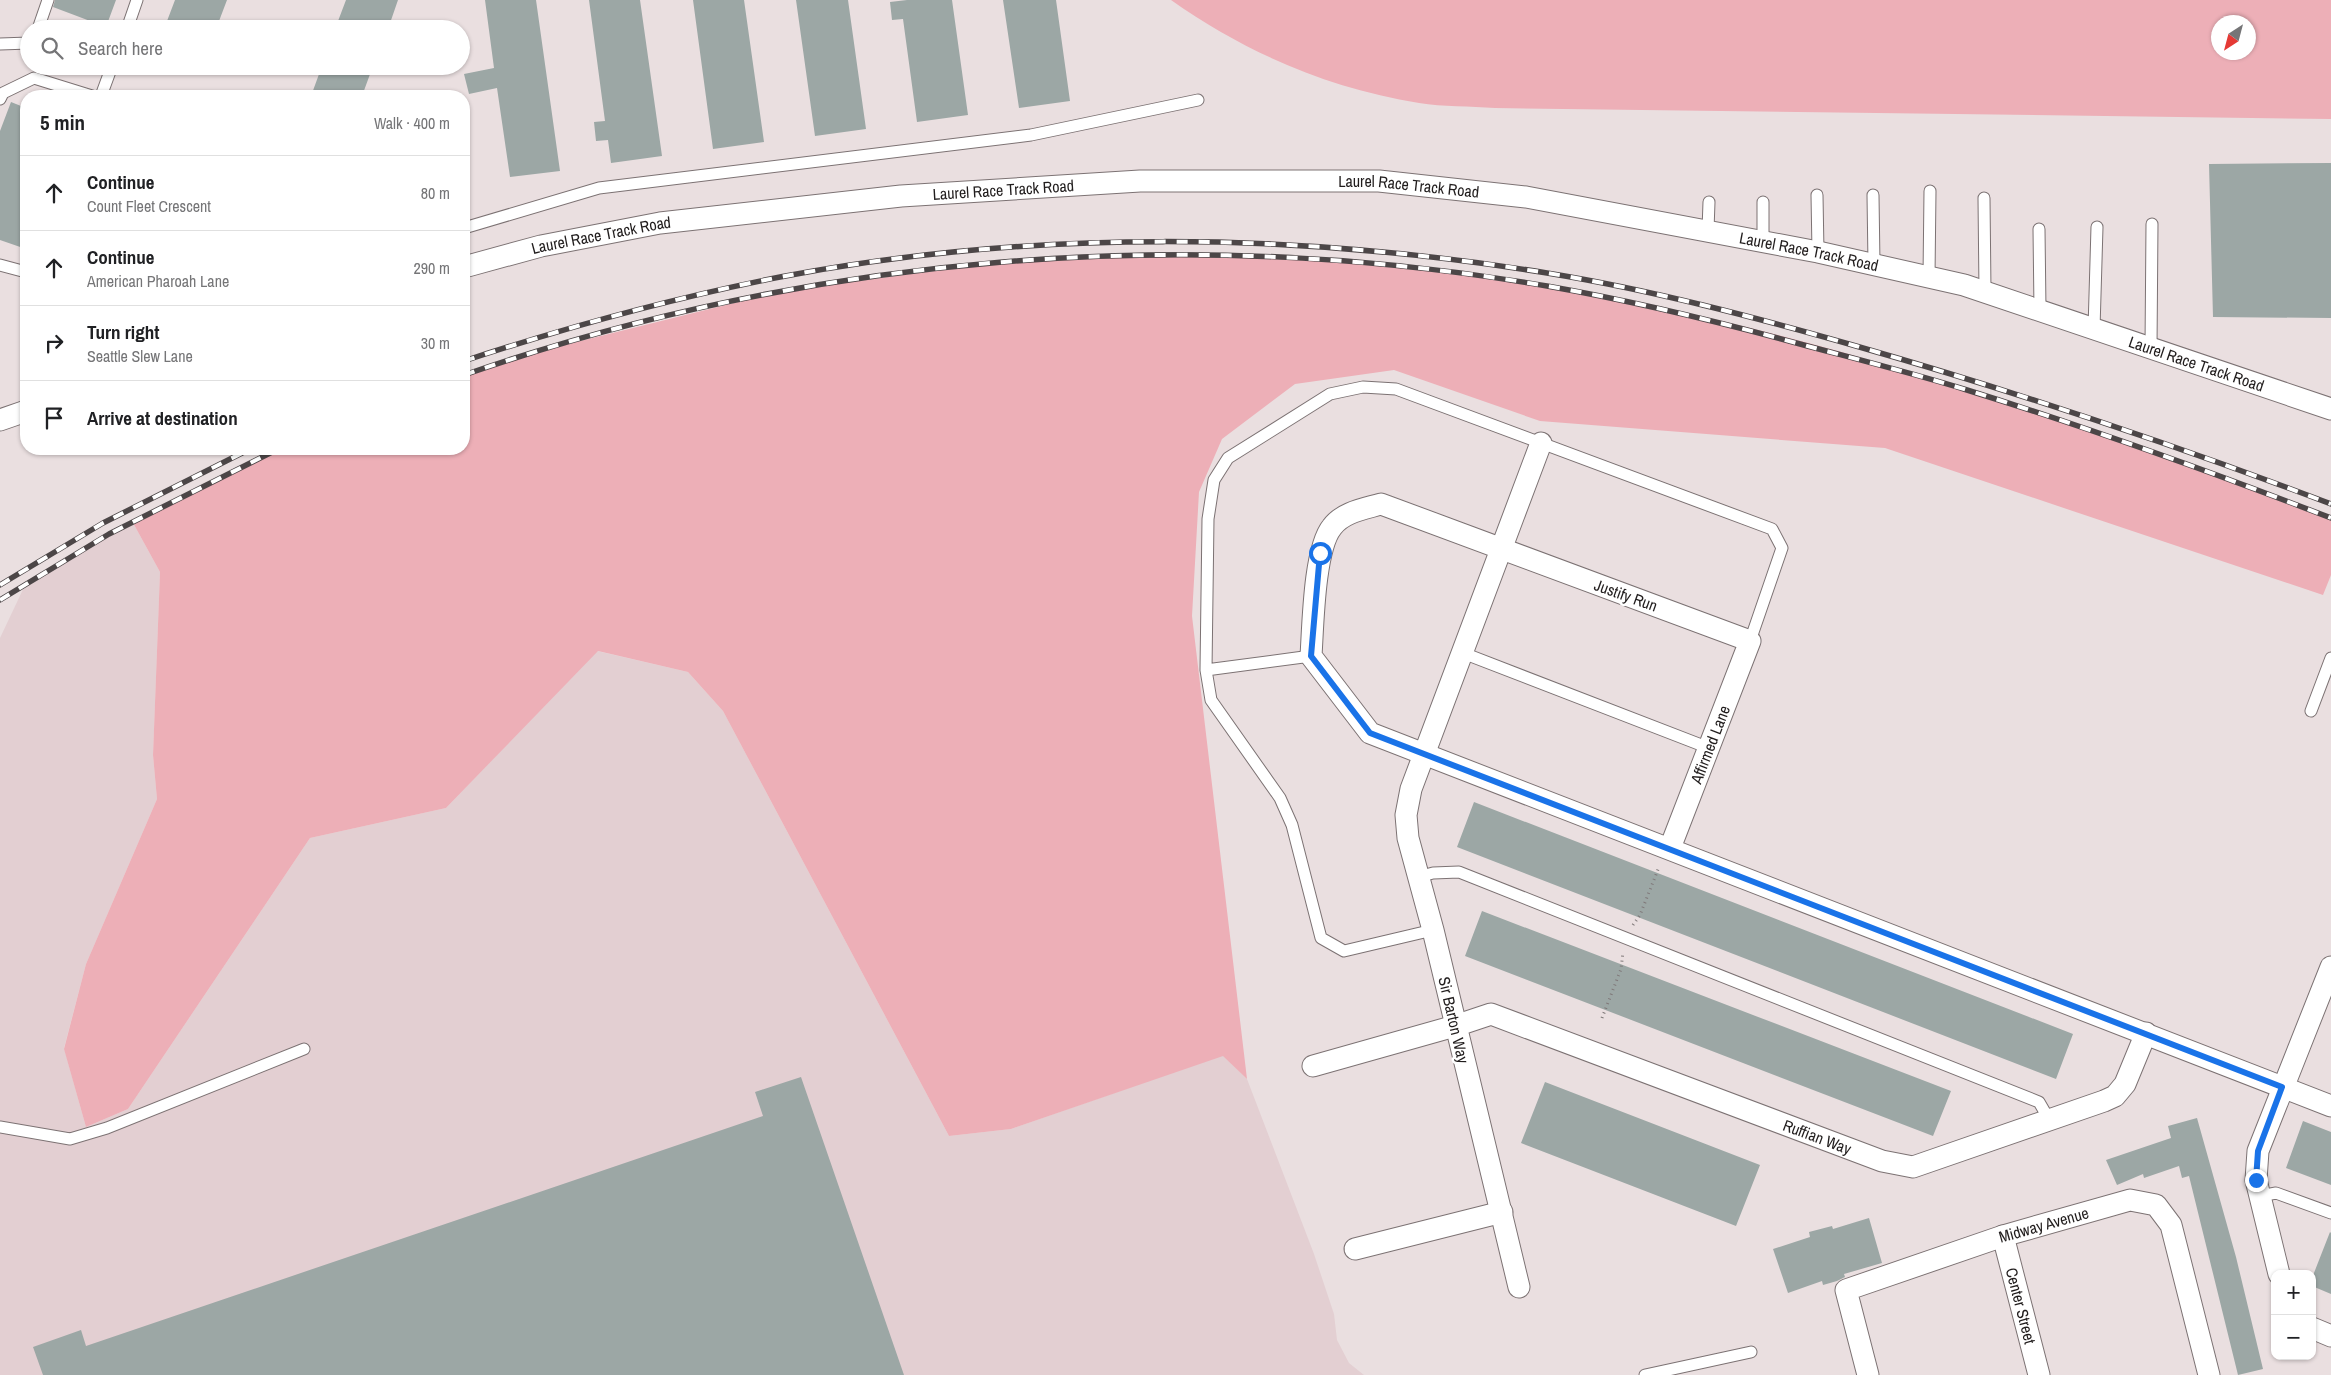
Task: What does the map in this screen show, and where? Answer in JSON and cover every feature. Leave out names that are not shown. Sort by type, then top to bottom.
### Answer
[{"type":"street","name":"Laurel Race Track Road","points":[[470,265],[541,246],[660,223],[901,196],[1140,182],[1379,182],[1526,197],[1708,230],[1929,277],[1985,292],[2040,310],[2331,409]]},
{"type":"street","points":[[0,420],[20,413]]},
{"type":"street","name":"Sir Barton Way","points":[[1519,1288],[1433,930],[1408,838],[1406,814],[1411,789],[1541,443]]},
{"type":"street","name":"Justify Run","points":[[1311,656],[1320,553],[1332,527],[1352,512],[1381,504],[1750,641]]},
{"type":"street","name":"Affirmed Lane","points":[[1666,855],[1750,641]]},
{"type":"street","points":[[1311,656],[1370,733],[1425,754],[1666,855],[2146,1033],[2331,1106]]},
{"type":"street","points":[[2278,1270],[2256,1180],[2258,1151],[2282,1087],[2330,975]]},
{"type":"street","name":"Ruffian Way","points":[[1313,1066],[1491,1014],[1893,1164],[1913,1167],[2050,1121],[2115,1096],[2131,1073],[2146,1033]]},
{"type":"street","name":"Midway Avenue","points":[[1868,1375],[1846,1290],[2003,1236],[2130,1200],[2156,1205],[2171,1225],[2209,1375]]},
{"type":"street","points":[[1355,1249],[1502,1212]]},
{"type":"street","name":"Center Street","points":[[2003,1236],[2039,1375]]},
{"type":"street","points":[[2316,1330],[2331,1336]]},
{"type":"lane","points":[[41,20],[48,0]]},
{"type":"lane","points":[[130,20],[138,0]]},
{"type":"lane","points":[[0,44],[20,43]]},
{"type":"lane","points":[[0,99],[3,93],[29,75]]},
{"type":"lane","points":[[40,75],[77,90]]},
{"type":"lane","points":[[103,90],[109,75]]},
{"type":"lane","points":[[470,226],[599,188],[1031,135],[1198,100]]},
{"type":"lane","points":[[1929,277],[1930,191]]},
{"type":"lane","points":[[1817,195],[1818,252]]},
{"type":"lane","points":[[1873,195],[1874,264]]},
{"type":"lane","points":[[1984,198],[1985,292]]},
{"type":"lane","points":[[1708,230],[1709,202]]},
{"type":"lane","points":[[1763,202],[1763,241]]},
{"type":"lane","points":[[2151,348],[2152,224]]},
{"type":"lane","points":[[2094,329],[2097,227]]},
{"type":"lane","points":[[2039,229],[2040,310]]},
{"type":"lane","points":[[0,265],[20,270]]},
{"type":"lane","points":[[1433,930],[1344,951],[1321,938],[1292,825],[1280,798],[1211,700],[1206,670],[1208,519],[1214,480],[1228,458],[1330,394],[1364,387],[1396,389],[1772,529],[1782,548],[1750,641]]},
{"type":"lane","points":[[1463,653],[1708,748]]},
{"type":"lane","points":[[1206,670],[1311,656]]},
{"type":"lane","points":[[2312,711],[2331,658]]},
{"type":"lane","points":[[1418,877],[1433,873],[1458,872],[2039,1102],[2050,1121]]},
{"type":"lane","points":[[0,1127],[70,1139],[107,1128],[304,1049]]},
{"type":"lane","points":[[2260,1196],[2276,1193],[2331,1214]]},
{"type":"lane","points":[[1645,1375],[1751,1352]]},
{"type":"path","points":[[1631,932],[1666,855]]},
{"type":"path","points":[[1602,1018],[1621,969],[1621,959],[1625,947]]},
{"type":"shaded area","points":[[1171,0],[2331,0],[2331,119],[1495,108],[1437,105],[1385,96],[1320,78],[1258,52]]},
{"type":"shaded area","points":[[1148,256],[1314,258],[1478,275],[1587,293],[1696,315],[1804,342],[1911,372],[2018,406],[2123,441],[2331,518],[2331,575],[2323,595],[1885,448],[1540,421],[1394,370],[1295,384],[1222,439],[1199,492],[1192,616],[1247,1079],[1223,1056],[1011,1129],[949,1136],[723,711],[688,672],[598,651],[446,808],[310,838],[128,1109],[86,1127],[64,1049],[86,964],[157,799],[153,755],[160,572],[132,521],[269,455],[470,455],[470,374],[524,355],[782,291],[1002,262]]},
{"type":"shaded area","points":[[132,521],[160,572],[153,755],[157,799],[86,964],[64,1048],[86,1127],[128,1109],[310,838],[446,808],[597,651],[688,672],[723,711],[949,1136],[1011,1129],[1223,1055],[1247,1079],[1314,1254],[1334,1314],[1337,1340],[1349,1363],[1364,1375],[0,1375],[0,638],[26,583]]},
{"type":"building","points":[[55,0],[116,0],[109,20],[87,20],[53,7]]},
{"type":"building","points":[[175,0],[227,0],[219,20],[167,20]]},
{"type":"building","points":[[346,0],[398,0],[391,20],[338,20]]},
{"type":"building","points":[[485,0],[536,0],[560,171],[510,177],[497,88],[470,94],[464,75],[494,68]]},
{"type":"building","points":[[589,0],[640,0],[662,156],[611,163],[608,140],[596,141],[594,122],[605,121]]},
{"type":"building","points":[[693,0],[744,0],[764,142],[713,149]]},
{"type":"building","points":[[796,0],[848,0],[866,129],[815,136]]},
{"type":"building","points":[[952,0],[968,115],[917,122],[903,19],[892,20],[890,2]]},
{"type":"building","points":[[1003,0],[1056,0],[1070,101],[1019,108]]},
{"type":"building","points":[[319,75],[370,75],[364,90],[313,90]]},
{"type":"building","points":[[11,102],[20,106],[20,247],[0,240],[0,131]]},
{"type":"building","points":[[2331,163],[2331,318],[2213,317],[2209,164]]},
{"type":"building","points":[[1474,802],[2073,1034],[2056,1079],[1457,847]]},
{"type":"building","points":[[1482,911],[1951,1091],[1933,1136],[1465,956]]},
{"type":"building","points":[[801,1077],[904,1375],[43,1375],[33,1347],[81,1330],[86,1346],[763,1116],[755,1092]]},
{"type":"building","points":[[1545,1082],[1760,1165],[1736,1226],[1521,1143]]},
{"type":"building","points":[[2197,1118],[2236,1257],[2263,1369],[2238,1375],[2189,1176],[2182,1178],[2179,1166],[2144,1178],[2143,1174],[2117,1185],[2106,1160],[2171,1138],[2168,1126]]},
{"type":"building","points":[[2303,1121],[2331,1132],[2331,1185],[2286,1168]]},
{"type":"building","points":[[1869,1218],[1882,1263],[1844,1274],[1845,1277],[1837,1281],[1823,1285],[1822,1281],[1788,1293],[1773,1249],[1810,1237],[1809,1232],[1832,1226],[1833,1229]]},
{"type":"building","points":[[2330,1232],[2331,1294],[2316,1288],[2315,1270]]},
{"type":"railway","points":[[470,359],[542,336],[660,304],[740,285],[875,261],[970,250],[1067,244],[1163,242],[1260,244],[1356,250],[1452,259],[1547,273],[1625,287],[1741,315],[1856,346],[2036,401],[2155,440],[2331,504]]},
{"type":"railway","points":[[470,373],[595,334],[728,302],[864,278],[1000,262],[1137,255],[1274,257],[1411,267],[1547,286],[1643,305],[1737,327],[1905,372],[2105,435],[2331,518]]},
{"type":"railway","points":[[0,585],[103,523],[238,455]]},
{"type":"railway","points":[[0,600],[109,534],[266,455]]},
{"type":"route","points":[[1320,553],[1311,656],[1370,733],[2282,1087],[2258,1151],[2256,1180]]}]
